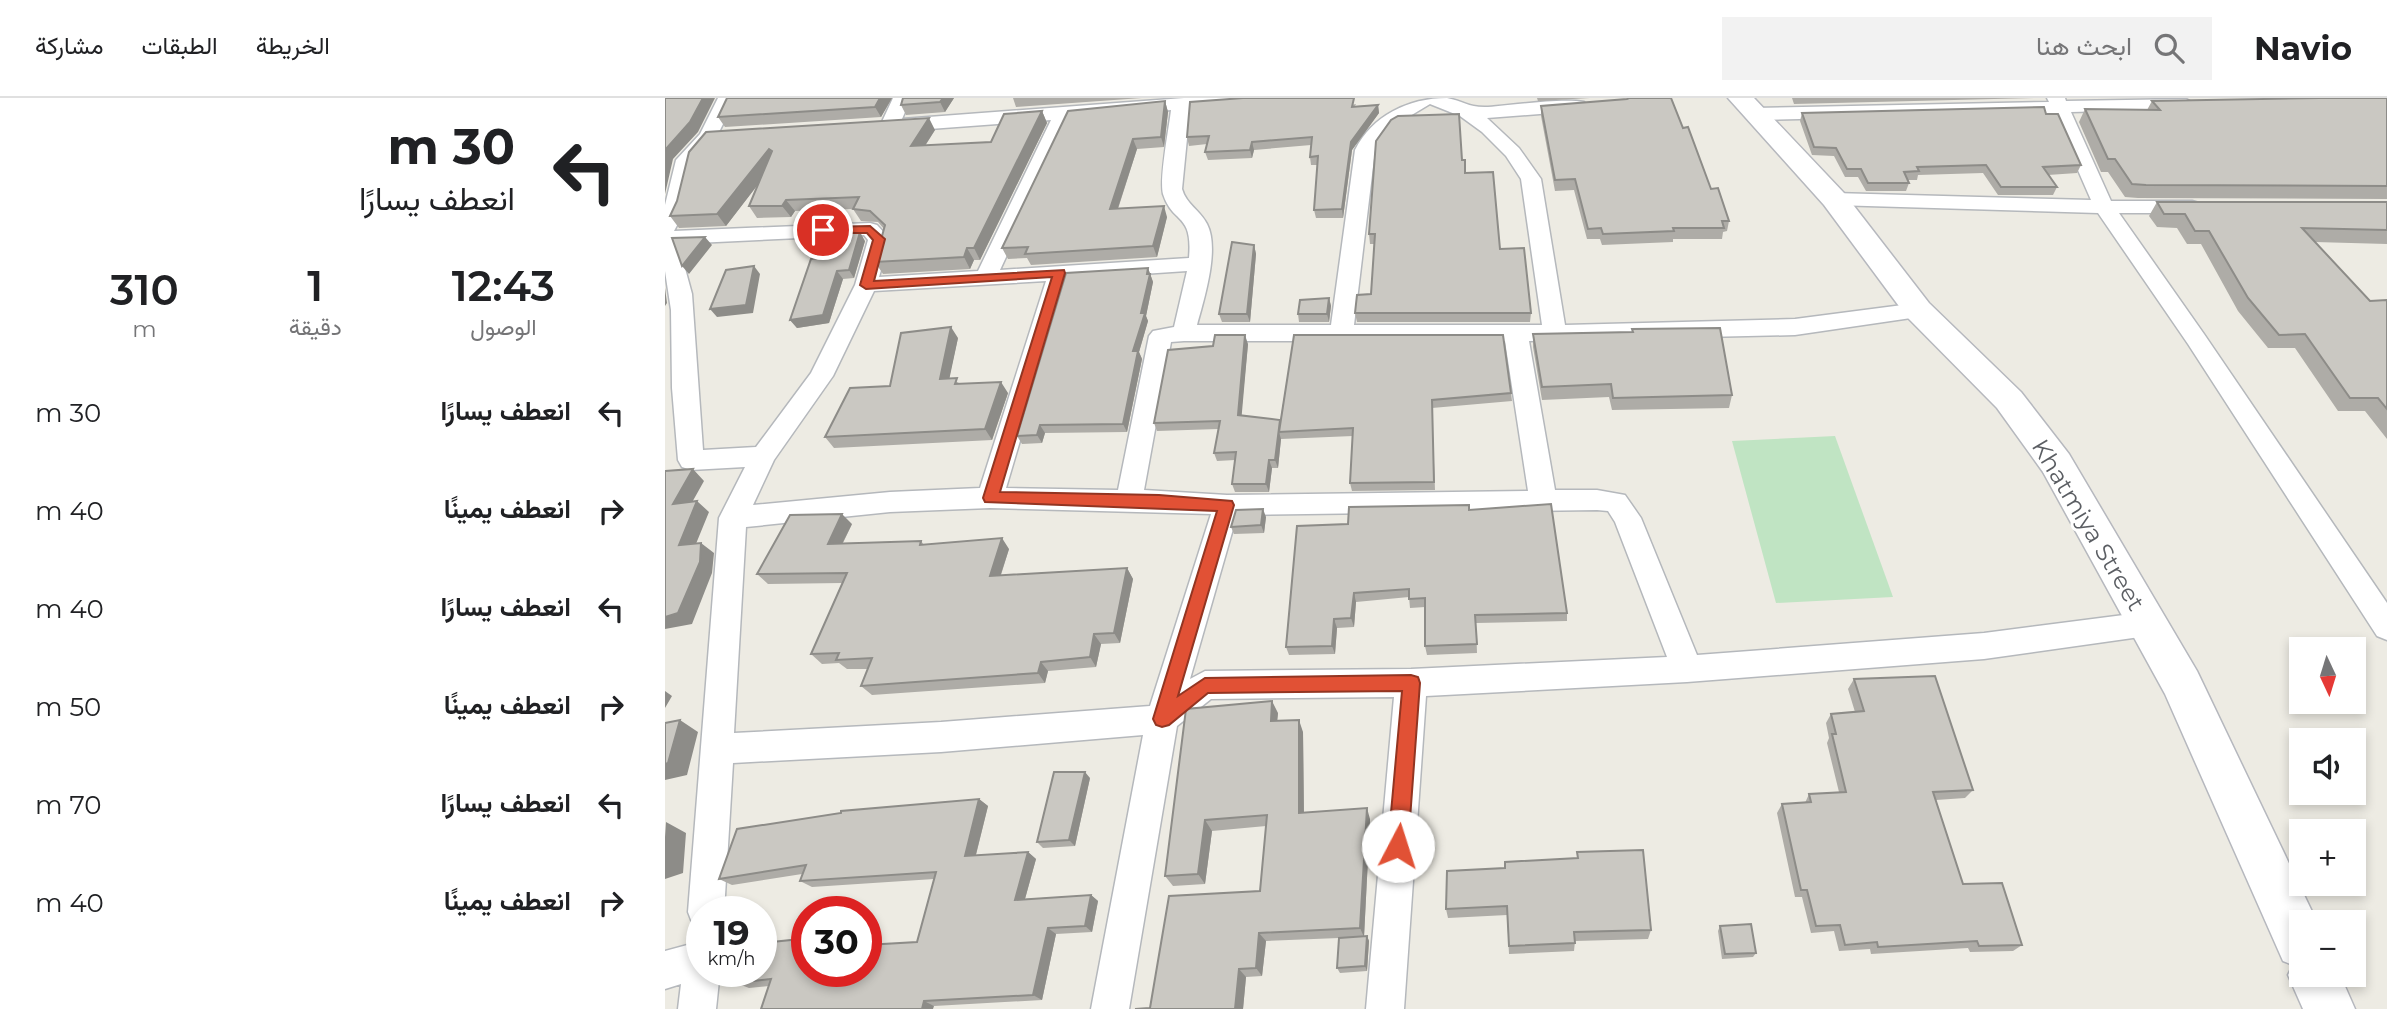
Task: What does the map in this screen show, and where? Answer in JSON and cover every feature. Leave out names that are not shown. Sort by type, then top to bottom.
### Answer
[{"type":"street","points":[[665,231],[672,196],[686,160],[708,136],[727,98]]},
{"type":"street","points":[[902,98],[882,126],[1063,114],[1237,98]]},
{"type":"street","points":[[1341,334],[1365,150],[1370,136],[1393,115],[1429,98],[1469,114],[1513,152],[1531,179],[1555,334]]},
{"type":"street","points":[[2058,102],[2105,207],[2387,627]]},
{"type":"street","points":[[1748,106],[2209,103]]},
{"type":"street","points":[[1181,104],[1172,189],[1174,199],[1196,223],[1200,264],[1184,332]]},
{"type":"street","points":[[1469,114],[1600,104]]},
{"type":"street","name":"Khatmiya Street","points":[[1748,106],[1834,199],[1918,310],[2009,400],[2056,463],[2182,684],[2289,917]]},
{"type":"street","points":[[987,275],[1063,114]]},
{"type":"street","points":[[708,136],[736,134]]},
{"type":"street","points":[[1834,199],[2105,207],[2213,207]]},
{"type":"street","points":[[665,238],[870,229],[879,239],[866,285],[821,376],[763,456],[733,519],[727,565],[707,896]]},
{"type":"street","points":[[665,245],[673,260],[682,291],[685,340],[674,376],[678,460],[763,456]]},
{"type":"street","points":[[866,285],[987,275],[1200,264]]},
{"type":"street","points":[[990,498],[1059,273]]},
{"type":"street","points":[[1129,500],[1161,336],[1184,332],[1555,334],[1795,327],[1918,310]]},
{"type":"street","points":[[1516,334],[1543,501]]},
{"type":"street","points":[[733,519],[890,502],[990,498],[1129,500],[1227,505],[1616,502],[1627,518],[1687,669]]},
{"type":"street","points":[[1110,1009],[1162,719],[1227,505]]},
{"type":"street","points":[[717,749],[941,737],[1162,719],[1205,685],[1411,683],[1687,669],[1984,646],[2147,624]]},
{"type":"street","points":[[1385,1009],[1411,683]]},
{"type":"street","points":[[665,970],[686,964]]},
{"type":"street","points":[[697,1009],[700,987]]},
{"type":"street","points":[[2319,987],[2329,1009]]},
{"type":"green space","points":[[1835,436],[1893,597],[1776,603],[1732,441]]},
{"type":"building","points":[[665,98],[703,98],[690,122],[665,150]]},
{"type":"building","points":[[727,98],[880,98],[875,107],[718,117]]},
{"type":"building","points":[[903,98],[943,98],[940,102],[901,105]]},
{"type":"building","points":[[1243,98],[1354,98],[1352,107],[1378,105],[1351,142],[1342,209],[1314,210],[1318,156],[1310,157],[1312,137],[1252,142],[1250,150],[1205,152],[1209,136],[1187,137],[1190,102]]},
{"type":"building","points":[[1629,98],[1671,98],[1683,128],[1688,127],[1711,189],[1718,188],[1729,221],[1722,221],[1724,228],[1673,228],[1674,231],[1603,234],[1601,228],[1588,229],[1575,179],[1555,180],[1541,106]]},
{"type":"building","points":[[2387,98],[2387,186],[2132,184],[2115,159],[2108,159],[2085,109],[2160,110],[2152,101]]},
{"type":"building","points":[[1165,101],[1161,137],[1133,139],[1110,209],[1164,206],[1153,246],[1025,254],[1028,247],[1002,248],[1068,111]]},
{"type":"building","points":[[2044,107],[2046,114],[2058,114],[2081,165],[2043,167],[2057,187],[2001,187],[1986,165],[1917,167],[1919,171],[1904,172],[1909,183],[1868,183],[1861,169],[1847,169],[1836,148],[1814,147],[1802,113]]},
{"type":"building","points":[[1042,111],[974,248],[967,248],[964,257],[875,262],[885,225],[870,211],[853,209],[859,197],[786,200],[782,206],[749,206],[772,151],[769,149],[717,214],[670,216],[677,201],[689,152],[706,132],[929,118],[911,146],[991,142],[1004,114]]},
{"type":"building","points":[[1459,114],[1465,173],[1493,172],[1500,249],[1524,248],[1531,313],[1355,313],[1357,295],[1371,294],[1375,234],[1369,234],[1376,141],[1391,120],[1398,116]]},
{"type":"building","points":[[2157,202],[2387,202],[2387,230],[2302,228],[2370,301],[2387,300],[2387,409],[2378,398],[2350,398],[2305,334],[2279,335],[2248,298],[2209,231],[2195,231],[2185,214],[2164,214]]},
{"type":"building","points":[[858,229],[860,232],[849,270],[837,271],[823,315],[790,320],[811,259],[831,256],[847,230]]},
{"type":"building","points":[[705,237],[682,266],[672,238]]},
{"type":"building","points":[[1232,242],[1254,245],[1247,314],[1219,314]]},
{"type":"building","points":[[754,266],[746,305],[710,309],[726,270]]},
{"type":"building","points":[[1148,268],[1147,274],[1150,274],[1141,313],[1145,313],[1133,351],[1138,351],[1123,424],[1040,425],[1037,435],[1017,436],[1066,273]]},
{"type":"building","points":[[1329,298],[1327,314],[1298,314],[1300,300]]},
{"type":"building","points":[[951,327],[940,379],[957,378],[955,384],[1001,382],[985,429],[825,437],[850,388],[890,386],[901,333]]},
{"type":"building","points":[[1720,328],[1732,395],[1613,398],[1611,384],[1542,387],[1533,334]]},
{"type":"building","points":[[1215,335],[1245,335],[1238,415],[1280,420],[1275,460],[1269,460],[1266,484],[1232,484],[1236,452],[1214,453],[1220,421],[1154,423],[1168,350],[1213,346]]},
{"type":"building","points":[[1294,335],[1503,335],[1511,393],[1432,400],[1434,482],[1350,483],[1353,428],[1279,432]]},
{"type":"building","points":[[693,469],[673,504],[697,501],[679,545],[701,543],[700,562],[678,613],[665,617],[665,471]]},
{"type":"building","points":[[1551,504],[1567,613],[1475,615],[1477,644],[1425,646],[1425,598],[1409,599],[1409,589],[1354,593],[1351,618],[1334,619],[1332,646],[1286,647],[1297,526],[1348,524],[1349,507],[1469,505],[1469,510]]},
{"type":"building","points":[[1263,509],[1261,525],[1231,527],[1236,510]]},
{"type":"building","points":[[842,514],[828,544],[921,541],[920,545],[1002,538],[990,576],[1127,568],[1114,633],[1094,634],[1090,657],[1041,662],[1038,673],[861,686],[872,658],[836,660],[839,653],[811,654],[847,573],[757,574],[790,515]]},
{"type":"building","points":[[1935,676],[1973,790],[1933,792],[1963,884],[2002,883],[2022,945],[1979,946],[1977,941],[1878,947],[1877,942],[1845,945],[1840,925],[1816,926],[1807,890],[1801,890],[1782,804],[1811,802],[1809,794],[1846,792],[1832,734],[1836,734],[1831,714],[1864,711],[1854,679]]},
{"type":"building","points":[[1272,701],[1271,721],[1299,720],[1299,813],[1367,808],[1360,928],[1259,933],[1256,968],[1239,969],[1235,1009],[1135,1009],[1150,1008],[1169,896],[1260,891],[1267,815],[1205,820],[1198,874],[1165,876],[1186,709]]},
{"type":"building","points":[[680,720],[668,763],[665,764],[665,723]]},
{"type":"building","points":[[1054,772],[1085,772],[1069,840],[1037,842]]},
{"type":"building","points":[[979,799],[965,856],[1028,852],[1015,900],[1091,895],[1085,926],[1048,928],[1033,995],[924,1001],[922,1009],[761,1009],[768,987],[777,987],[777,941],[791,940],[791,987],[882,987],[882,944],[917,942],[936,872],[800,881],[806,865],[719,879],[737,829],[841,811]]},
{"type":"building","points":[[1643,850],[1651,930],[1574,932],[1575,943],[1509,946],[1507,906],[1446,909],[1447,871],[1505,868],[1505,862],[1578,858],[1577,852]]},
{"type":"building","points":[[1751,924],[1756,953],[1725,954],[1720,926]]},
{"type":"building","points":[[1367,936],[1365,966],[1337,968],[1339,938]]},
{"type":"route","points":[[823,230],[870,229],[879,239],[866,285],[987,275],[1059,273],[990,498],[1227,505],[1162,719],[1205,685],[1411,683],[1398,846]]}]
